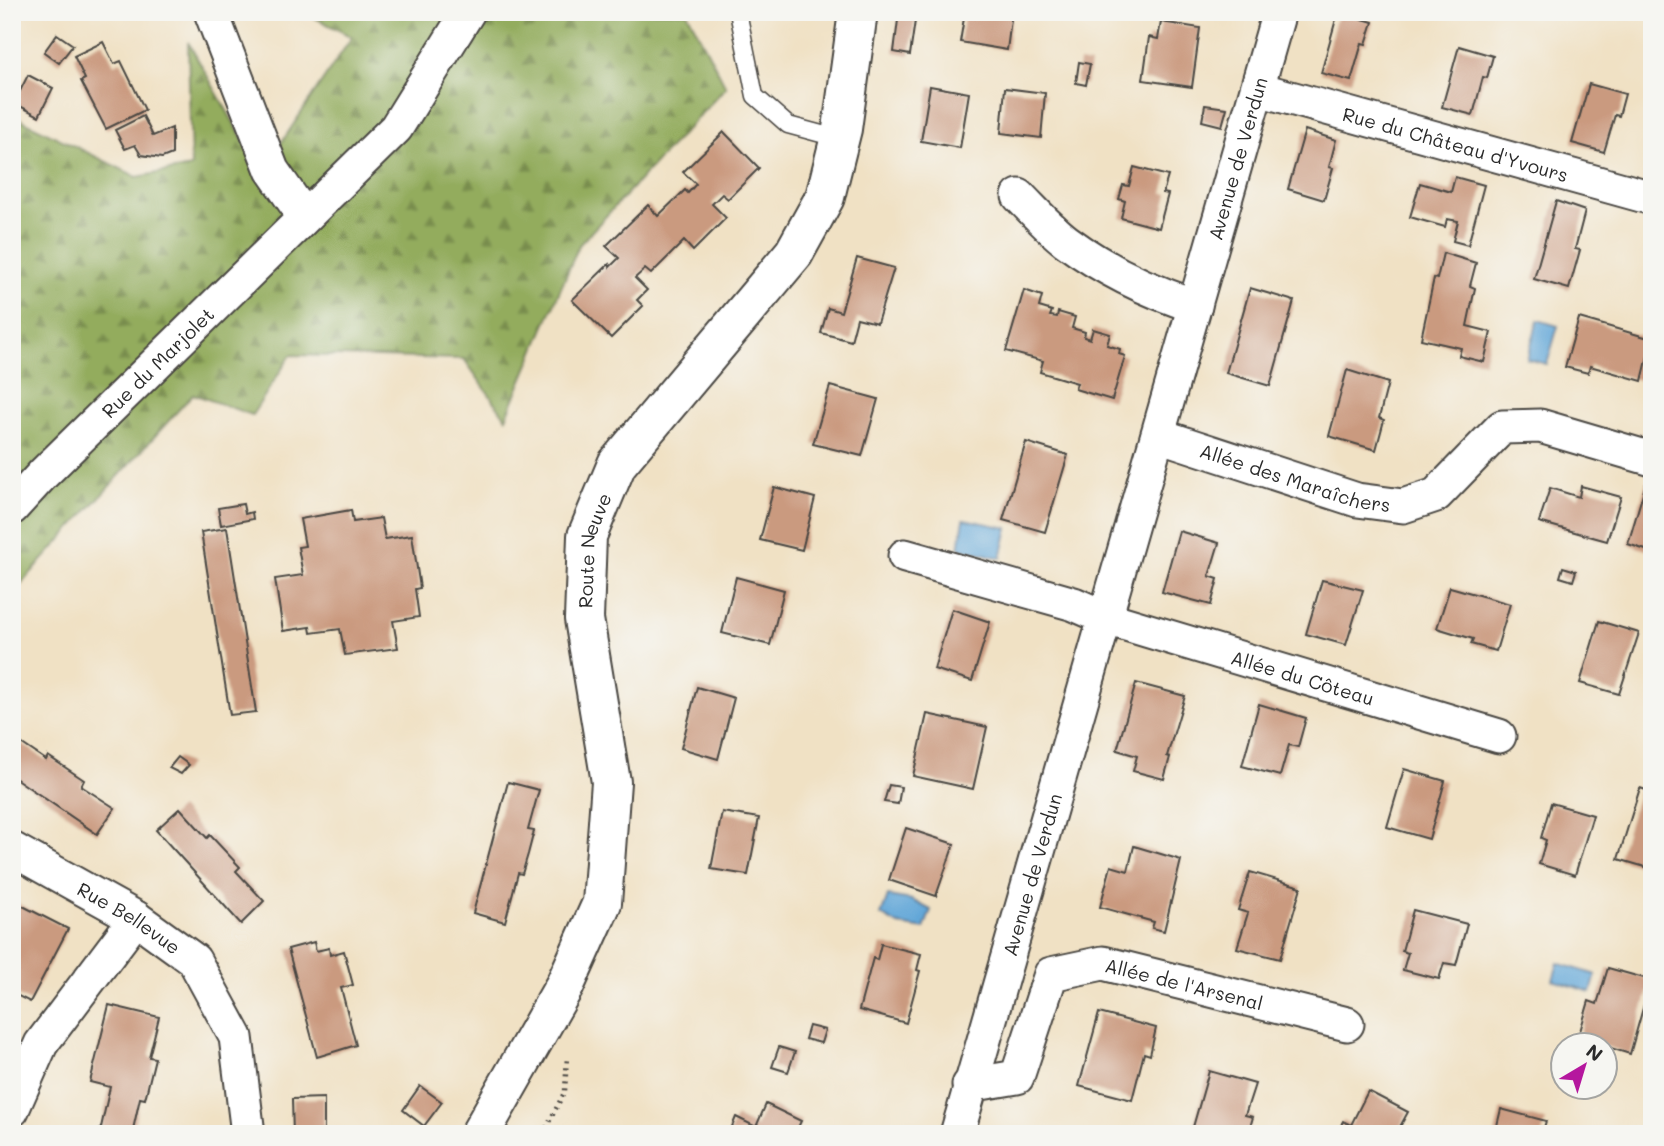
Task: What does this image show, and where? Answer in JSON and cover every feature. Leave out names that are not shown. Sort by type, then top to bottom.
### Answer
[{"type":"street","points":[[211,12],[272,170],[304,216]]},
{"type":"street","name":"Rue du Marjolet","points":[[12,508],[53,464],[396,128],[468,12]]},
{"type":"street","name":"Route Neuve","points":[[480,1134],[565,985],[602,903],[611,782],[584,619],[587,536],[617,464],[794,253],[825,197],[840,139],[858,12]]},
{"type":"street","name":"Avenue de Verdun","points":[[957,1134],[1279,12]]},
{"type":"street","name":"Rue du Château d'Yvours","points":[[1258,89],[1652,198]]},
{"type":"street","points":[[1019,197],[1064,240],[1112,271],[1160,294],[1195,306]]},
{"type":"street","name":"Allée des Maraîchers","points":[[1158,435],[1357,500],[1403,506],[1436,495],[1502,427],[1540,426],[1652,459]]},
{"type":"street","points":[[905,556],[1074,604],[1106,618]]},
{"type":"street","name":"Allée du Côteau","points":[[1106,618],[1499,736]]},
{"type":"street","name":"Rue Bellevue","points":[[12,849],[136,918],[194,960],[236,1038],[248,1134]]},
{"type":"street","points":[[12,1110],[41,1044],[136,918]]},
{"type":"street","name":"Allée de l'Arsenal","points":[[969,1085],[1017,1077],[1051,974],[1103,963],[1347,1024]]},
{"type":"lane","points":[[738,12],[755,96],[788,125],[840,139]]},
{"type":"green space","points":[[304,12],[687,12],[726,87],[579,245],[506,418],[464,359],[291,355],[252,415],[193,394],[12,594],[12,115],[137,177],[191,167],[188,42],[251,153],[281,143],[352,37]]},
{"type":"water","points":[[1538,320],[1558,326],[1547,364],[1527,359]]},
{"type":"water","points":[[964,519],[1008,528],[1001,558],[959,548]]},
{"type":"water","points":[[888,896],[912,900],[931,910],[924,929],[898,925],[881,915]]},
{"type":"water","points":[[1558,963],[1596,975],[1591,992],[1553,980]]},
{"type":"building","points":[[899,12],[916,14],[910,55],[894,52]]},
{"type":"building","points":[[965,12],[1012,12],[1007,50],[960,42]]},
{"type":"building","points":[[1338,12],[1373,22],[1366,44],[1362,43],[1351,81],[1321,73]]},
{"type":"building","points":[[1161,22],[1200,28],[1192,87],[1143,80],[1149,37],[1158,39]]},
{"type":"building","points":[[57,34],[73,45],[59,63],[44,52]]},
{"type":"building","points":[[103,42],[114,64],[121,61],[145,110],[106,129],[81,81],[85,79],[74,56]]},
{"type":"building","points":[[1459,46],[1493,56],[1487,78],[1483,77],[1473,115],[1442,107]]},
{"type":"building","points":[[1079,62],[1090,64],[1086,85],[1076,83]]},
{"type":"building","points":[[28,75],[53,88],[39,116],[14,103]]},
{"type":"building","points":[[1589,84],[1625,94],[1619,116],[1615,115],[1604,152],[1572,143]]},
{"type":"building","points":[[930,86],[969,93],[960,148],[921,141]]},
{"type":"building","points":[[1005,88],[1045,93],[1041,138],[1001,133]]},
{"type":"building","points":[[1205,105],[1227,108],[1222,126],[1202,121]]},
{"type":"building","points":[[143,116],[153,136],[172,128],[172,154],[162,158],[141,155],[135,145],[125,149],[115,130]]},
{"type":"building","points":[[1305,130],[1336,140],[1329,167],[1333,168],[1324,200],[1288,189]]},
{"type":"building","points":[[724,132],[759,168],[728,199],[722,194],[712,204],[726,218],[693,251],[684,241],[651,274],[645,269],[635,278],[647,290],[637,300],[643,306],[611,338],[572,300],[609,264],[610,267],[619,258],[606,246],[648,205],[658,216],[685,190],[688,193],[696,184],[683,172]]},
{"type":"building","points":[[1134,167],[1168,176],[1163,193],[1168,194],[1159,228],[1121,218],[1125,201],[1119,199],[1123,185],[1129,186]]},
{"type":"building","points":[[1455,177],[1484,185],[1468,245],[1453,241],[1458,221],[1447,219],[1445,227],[1410,217],[1420,183],[1451,192]]},
{"type":"building","points":[[1556,201],[1585,211],[1575,249],[1580,250],[1569,289],[1534,279]]},
{"type":"building","points":[[1443,253],[1476,263],[1470,286],[1475,288],[1467,326],[1491,332],[1484,362],[1459,356],[1461,348],[1421,339],[1434,278],[1437,279]]},
{"type":"building","points":[[857,258],[894,268],[877,323],[857,318],[851,341],[821,333],[828,308],[841,312]]},
{"type":"building","points":[[1250,288],[1294,301],[1270,386],[1226,373]]},
{"type":"building","points":[[1024,290],[1042,296],[1039,307],[1052,311],[1050,316],[1057,317],[1058,312],[1075,317],[1072,328],[1085,332],[1084,337],[1090,339],[1093,329],[1110,334],[1107,345],[1120,349],[1119,354],[1125,356],[1112,400],[1075,389],[1077,383],[1040,372],[1043,361],[1006,351]]},
{"type":"building","points":[[1579,318],[1652,339],[1642,381],[1590,366],[1588,373],[1565,367]]},
{"type":"building","points":[[1347,370],[1388,383],[1379,418],[1384,420],[1376,450],[1329,436]]},
{"type":"building","points":[[830,386],[878,399],[862,456],[813,444]]},
{"type":"building","points":[[1026,442],[1068,455],[1045,532],[1003,520]]},
{"type":"building","points":[[1646,483],[1652,485],[1652,552],[1628,544]]},
{"type":"building","points":[[1581,486],[1621,497],[1607,541],[1539,522],[1550,488],[1579,497]]},
{"type":"building","points":[[774,487],[815,498],[802,550],[760,540]]},
{"type":"building","points":[[243,504],[245,514],[252,512],[253,519],[221,525],[218,508]]},
{"type":"building","points":[[351,510],[353,522],[381,518],[385,539],[412,535],[420,588],[415,589],[419,617],[393,621],[398,648],[345,655],[340,629],[311,633],[310,627],[283,631],[275,579],[303,575],[298,547],[305,546],[300,519]]},
{"type":"building","points":[[227,528],[256,712],[230,715],[201,532]]},
{"type":"building","points":[[1179,531],[1219,543],[1209,576],[1218,579],[1211,605],[1162,592]]},
{"type":"building","points":[[1563,567],[1576,571],[1573,581],[1560,577]]},
{"type":"building","points":[[736,577],[784,590],[770,645],[722,633]]},
{"type":"building","points":[[1322,580],[1363,590],[1346,645],[1306,634]]},
{"type":"building","points":[[1450,587],[1510,604],[1496,651],[1471,644],[1473,639],[1437,628]]},
{"type":"building","points":[[952,609],[990,622],[972,681],[934,669]]},
{"type":"building","points":[[1599,621],[1639,633],[1619,694],[1580,683]]},
{"type":"building","points":[[1136,683],[1185,696],[1167,756],[1170,757],[1164,779],[1133,771],[1137,756],[1117,750]]},
{"type":"building","points":[[697,687],[734,698],[718,759],[681,748]]},
{"type":"building","points":[[1259,704],[1306,718],[1298,747],[1289,745],[1280,776],[1242,766]]},
{"type":"building","points":[[927,714],[987,727],[973,789],[913,776]]},
{"type":"building","points":[[12,737],[46,760],[48,756],[84,780],[81,786],[115,808],[97,834],[12,776]]},
{"type":"building","points":[[178,757],[189,765],[181,774],[169,768]]},
{"type":"building","points":[[1404,769],[1445,781],[1429,839],[1387,827]]},
{"type":"building","points":[[508,782],[539,790],[528,830],[534,831],[522,874],[518,873],[505,922],[473,913]]},
{"type":"building","points":[[889,785],[901,787],[898,804],[884,802]]},
{"type":"building","points":[[1640,788],[1652,792],[1652,869],[1618,859]]},
{"type":"building","points":[[1551,803],[1593,815],[1575,875],[1539,864],[1546,840],[1541,838]]},
{"type":"building","points":[[180,808],[207,838],[210,835],[240,867],[236,871],[264,901],[241,924],[156,830]]},
{"type":"building","points":[[722,812],[759,818],[748,875],[711,869]]},
{"type":"building","points":[[906,828],[954,844],[936,896],[889,880]]},
{"type":"building","points":[[1134,846],[1181,860],[1164,931],[1152,928],[1154,922],[1100,907],[1111,866],[1128,871]]},
{"type":"building","points":[[1250,872],[1301,887],[1280,959],[1237,948],[1248,913],[1238,910]]},
{"type":"building","points":[[13,901],[68,929],[30,1002],[12,993]]},
{"type":"building","points":[[1413,910],[1467,924],[1456,965],[1444,963],[1439,979],[1403,970],[1408,953],[1402,951]]},
{"type":"building","points":[[314,942],[316,951],[329,948],[330,955],[344,951],[353,985],[341,988],[356,1045],[317,1057],[288,949]]},
{"type":"building","points":[[881,944],[921,954],[917,970],[920,971],[906,1023],[859,1010],[873,958],[877,960]]},
{"type":"building","points":[[1608,968],[1651,980],[1630,1054],[1618,1050],[1618,1030],[1580,1030],[1589,1001],[1597,1004]]},
{"type":"building","points":[[109,1005],[159,1017],[149,1057],[155,1058],[145,1099],[140,1098],[132,1134],[100,1132],[110,1087],[90,1082]]},
{"type":"building","points":[[1099,1013],[1156,1028],[1150,1055],[1144,1053],[1132,1100],[1079,1086]]},
{"type":"building","points":[[809,1026],[825,1030],[821,1043],[805,1039]]},
{"type":"building","points":[[779,1047],[795,1052],[788,1072],[772,1067]]},
{"type":"building","points":[[1209,1071],[1255,1084],[1245,1115],[1253,1117],[1248,1134],[1191,1134]]},
{"type":"building","points":[[420,1086],[442,1102],[424,1126],[403,1110]]},
{"type":"building","points":[[1368,1091],[1408,1112],[1396,1134],[1337,1134],[1343,1121],[1351,1125]]},
{"type":"building","points":[[324,1098],[324,1134],[293,1134],[292,1099]]},
{"type":"building","points":[[766,1104],[801,1121],[795,1134],[729,1134],[736,1117],[756,1127]]},
{"type":"building","points":[[1501,1109],[1546,1121],[1542,1134],[1495,1134]]}]
